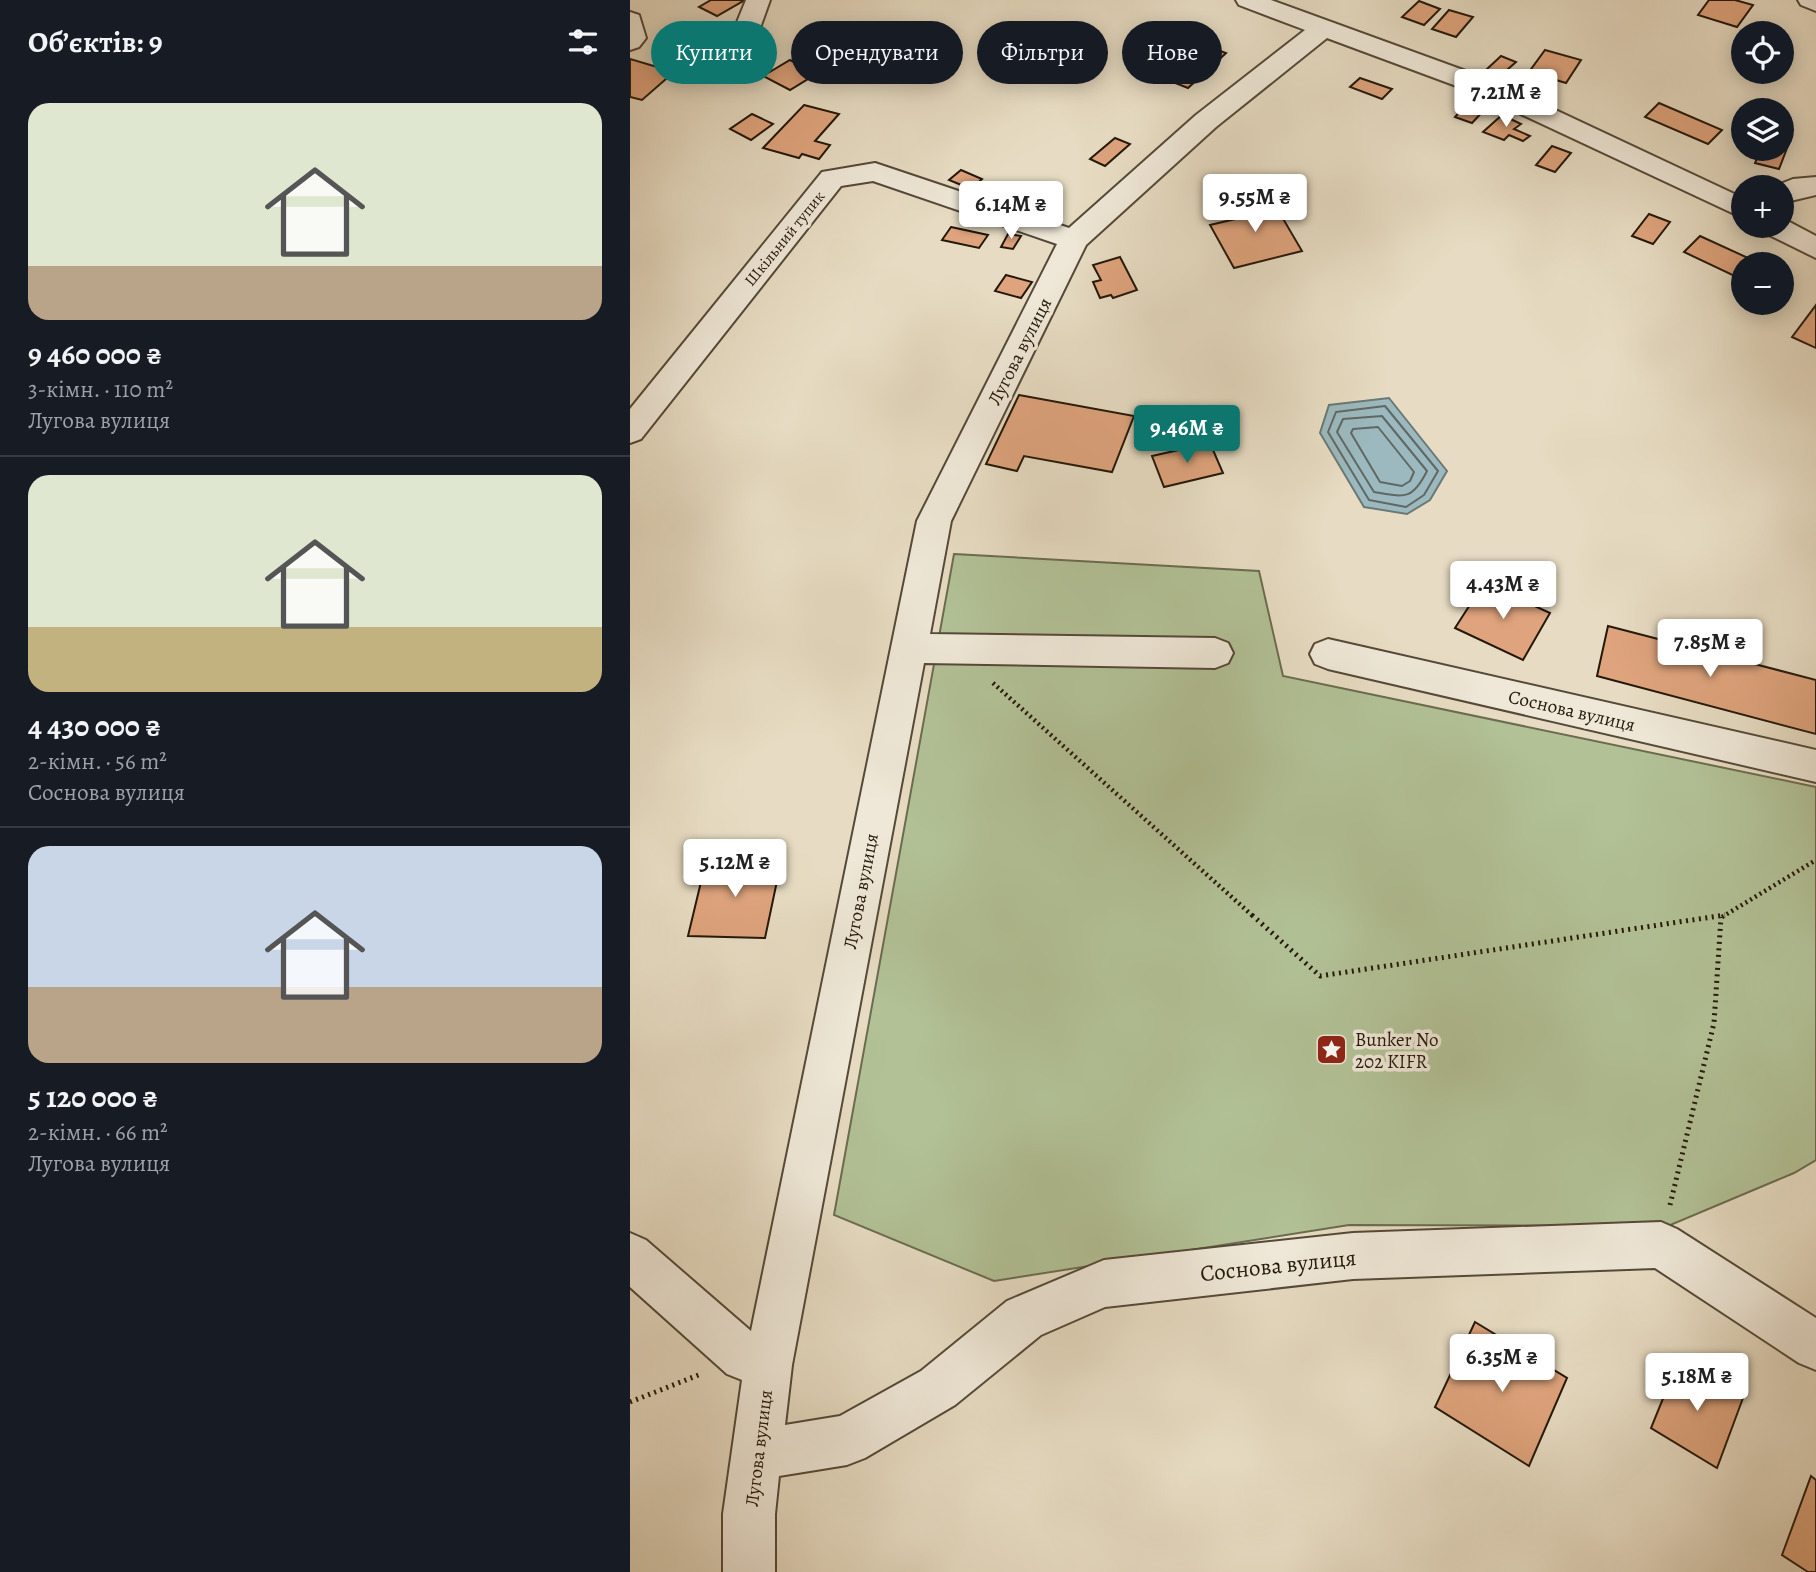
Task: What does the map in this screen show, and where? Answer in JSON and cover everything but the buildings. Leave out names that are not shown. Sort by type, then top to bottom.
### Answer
[{"type":"street","points":[[752,21],[758,0]]},
{"type":"street","points":[[1810,0],[1816,3]]},
{"type":"street","points":[[1259,2],[1487,88],[1731,203]]},
{"type":"street","points":[[630,20],[633,38],[630,42]]},
{"type":"street","points":[[1074,240],[1206,121],[1323,28]]},
{"type":"street","name":"Шкільний тупик","points":[[630,431],[832,178],[875,172],[1074,240]]},
{"type":"street","points":[[1794,188],[1816,186]]},
{"type":"street","points":[[1794,236],[1816,248]]},
{"type":"street","name":"Лугова вулиця","points":[[748,1572],[749,1514],[758,1455],[756,1361],[934,521],[1074,240]]},
{"type":"street","points":[[907,648],[1215,653]]},
{"type":"street","name":"Соснова вулиця","points":[[1328,654],[1816,765]]},
{"type":"street","points":[[1661,1245],[1816,1346]]},
{"type":"street","name":"Соснова вулиця","points":[[758,1455],[848,1440],[938,1388],[1024,1318],[1104,1284],[1353,1256],[1661,1245]]},
{"type":"street","points":[[630,1256],[756,1361]]},
{"type":"path","points":[[955,649],[1320,976],[1721,918],[1816,860]]},
{"type":"path","points":[[1661,1245],[1714,1023],[1721,918]]},
{"type":"path","points":[[630,1402],[756,1361]]},
{"type":"green space","points":[[954,554],[1259,571],[1283,676],[1816,787],[1816,1160],[1794,1173],[1668,1226],[1349,1225],[994,1281],[834,1215]]},
{"type":"water","points":[[1389,398],[1447,471],[1430,500],[1407,514],[1364,507],[1320,433],[1329,405]]},
{"type":"place","name":"Bunker No 202 KIFR","points":[[1332,1050]]}]
